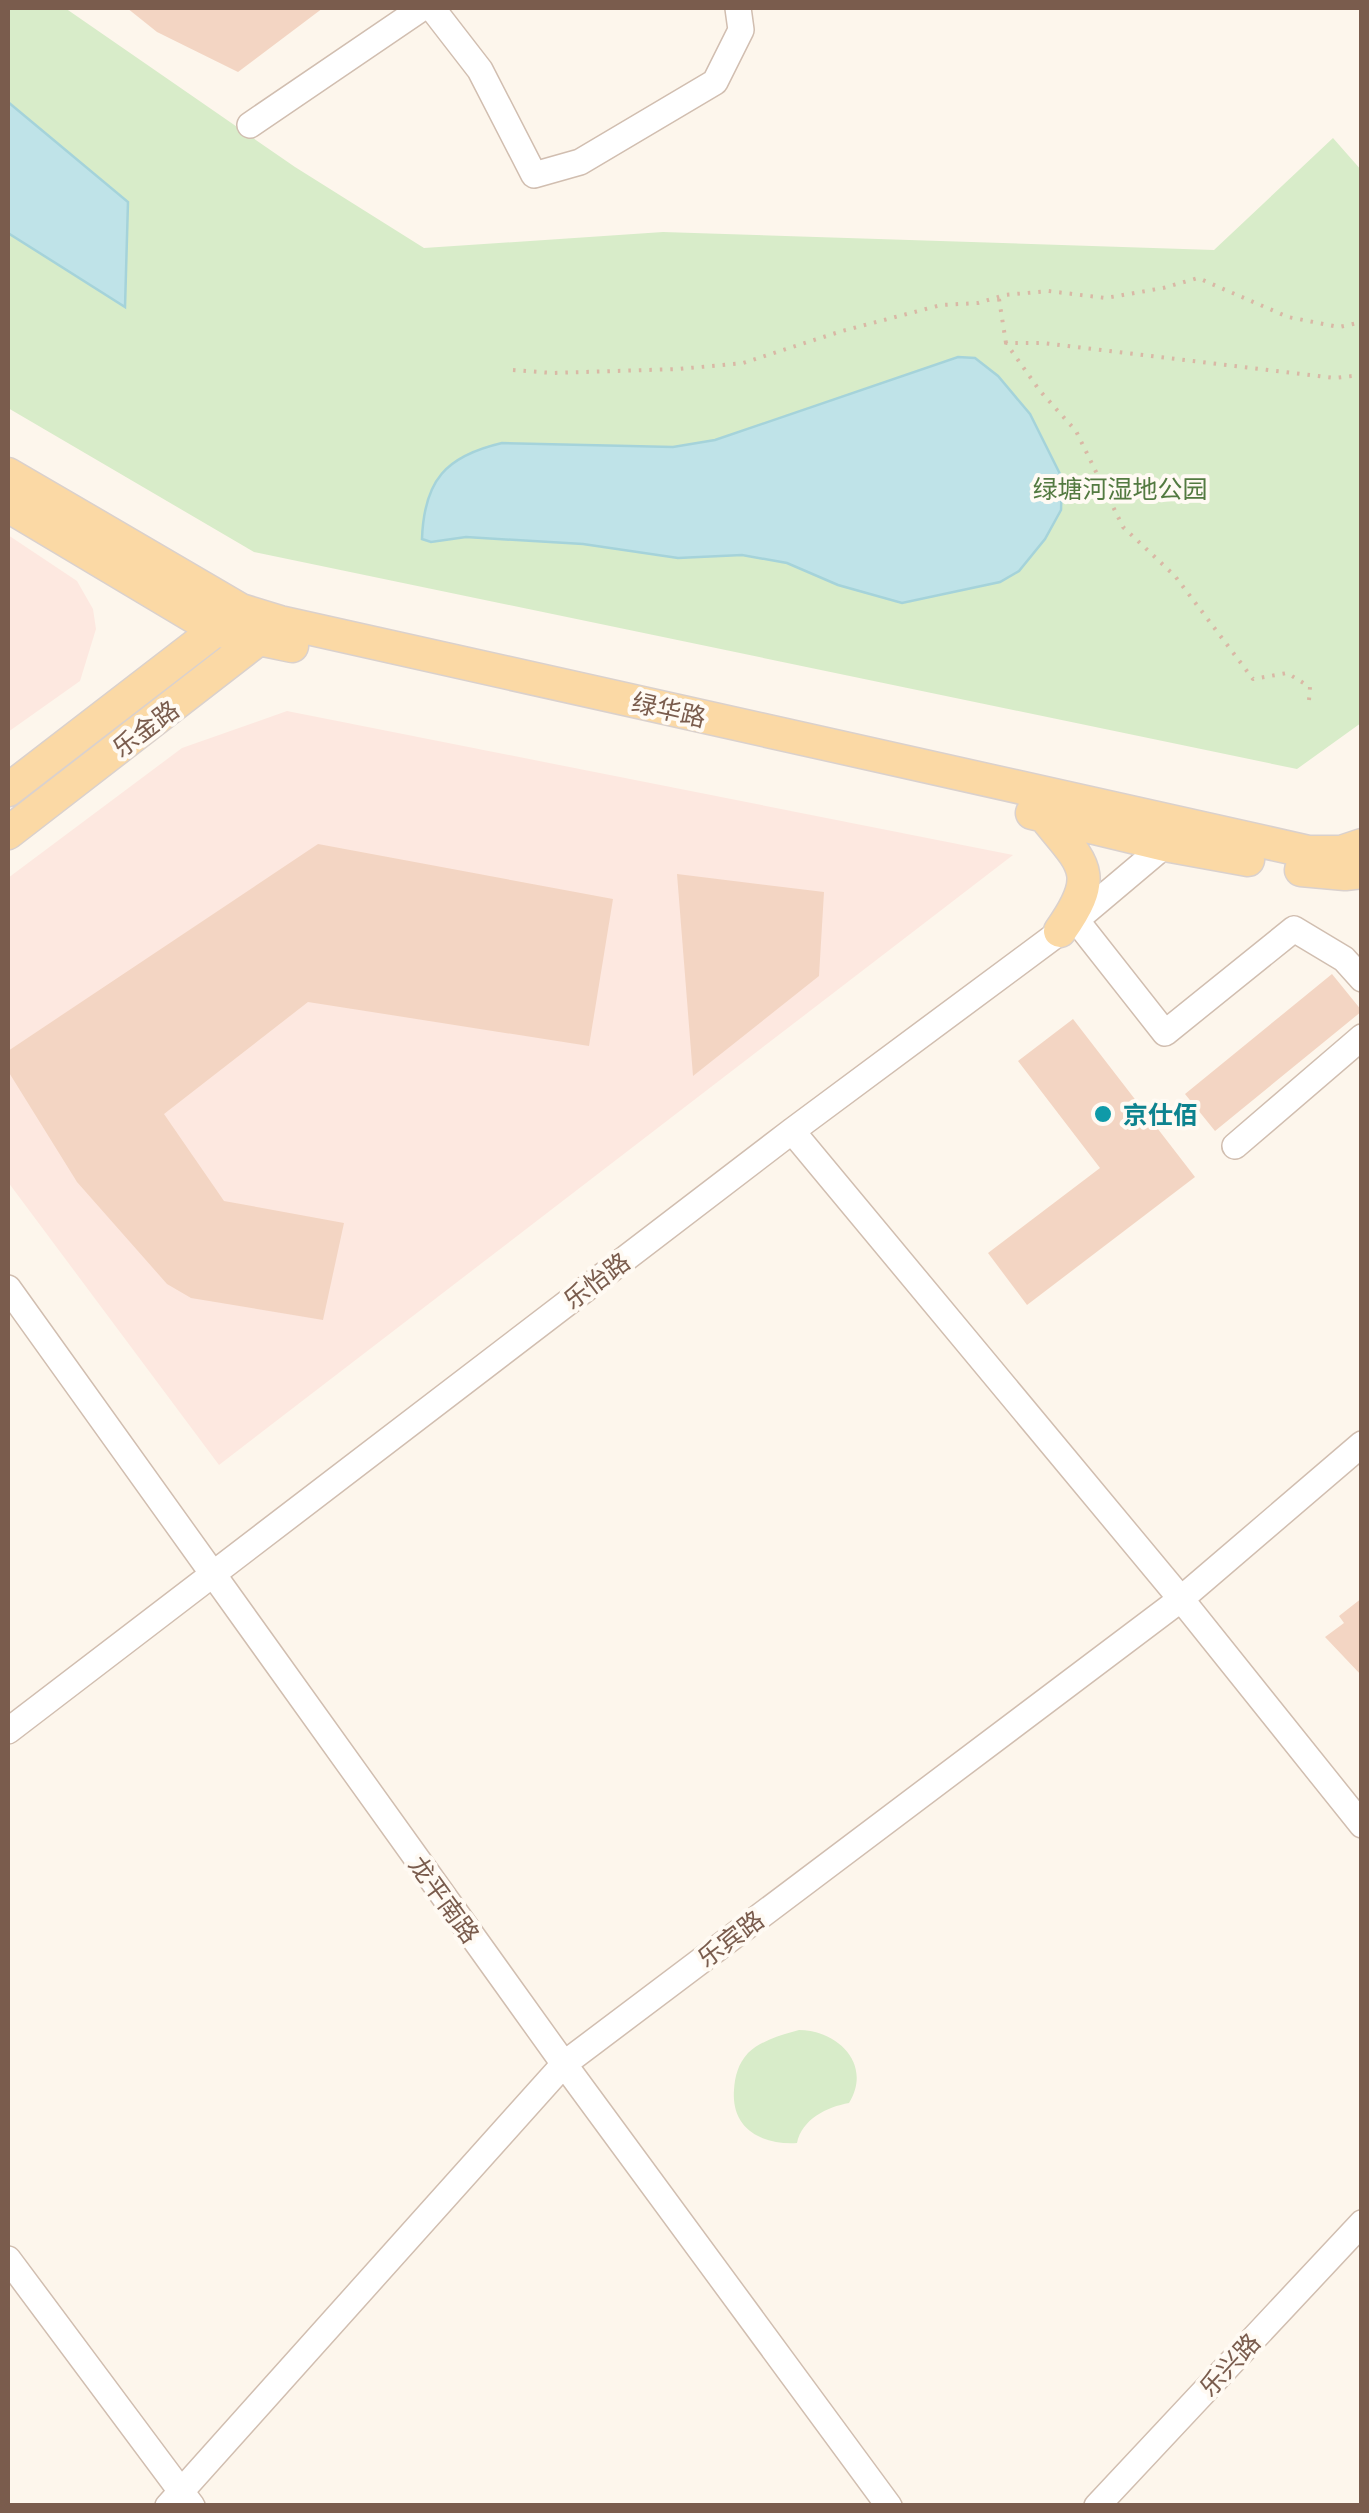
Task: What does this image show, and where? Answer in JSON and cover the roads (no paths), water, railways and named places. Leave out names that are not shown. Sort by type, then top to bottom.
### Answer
[{"type":"main road","name":"绿华路","points":[[8,474],[229,620]]},
{"type":"main road","name":"绿华路","points":[[8,506],[229,620],[1044,816],[1169,834]]},
{"type":"main road","name":"乐金路","points":[[8,790],[229,620]]},
{"type":"main road","name":"绿华路","points":[[270,630],[1169,834],[1312,872],[1359,862]]},
{"type":"main road","name":"乐金路","points":[[8,832],[270,630]]},
{"type":"main road","points":[[1044,816],[1082,865],[1086,880],[1068,926]]},
{"type":"street","points":[[250,125],[422,8]]},
{"type":"street","points":[[432,8],[480,70],[534,175],[580,162],[715,82],[741,30],[738,8]]},
{"type":"street","name":"乐怡路","points":[[8,1731],[792,1131],[1068,926],[1169,834]]},
{"type":"street","points":[[1068,926],[1165,1033],[1294,929],[1344,958],[1362,979]]},
{"type":"street","points":[[1234,1146],[1362,1037]]},
{"type":"street","points":[[792,1131],[1181,1599],[1362,1825]]},
{"type":"street","name":"龙平南路","points":[[8,1288],[564,2064],[889,2506]]},
{"type":"street","name":"乐宾路","points":[[180,2501],[564,2064],[1181,1599],[1362,1444]]},
{"type":"street","name":"乐兴路","points":[[1098,2506],[1362,2223]]},
{"type":"street","points":[[8,2259],[180,2501]]},
{"type":"water","points":[[8,102],[128,202],[125,307],[8,233]]},
{"type":"water","points":[[958,357],[975,358],[998,376],[1030,414],[1062,478],[1061,510],[1045,539],[1019,571],[1000,582],[902,603],[838,585],[787,563],[742,555],[678,558],[583,544],[466,537],[431,542],[422,539],[433,486],[453,464],[483,448],[502,443],[673,447],[715,440]]},
{"type":"place","name":"京仕佰","points":[[1103,1114]]},
{"type":"park label","name":"绿塘河湿地公园","points":[[1120,488]]}]
